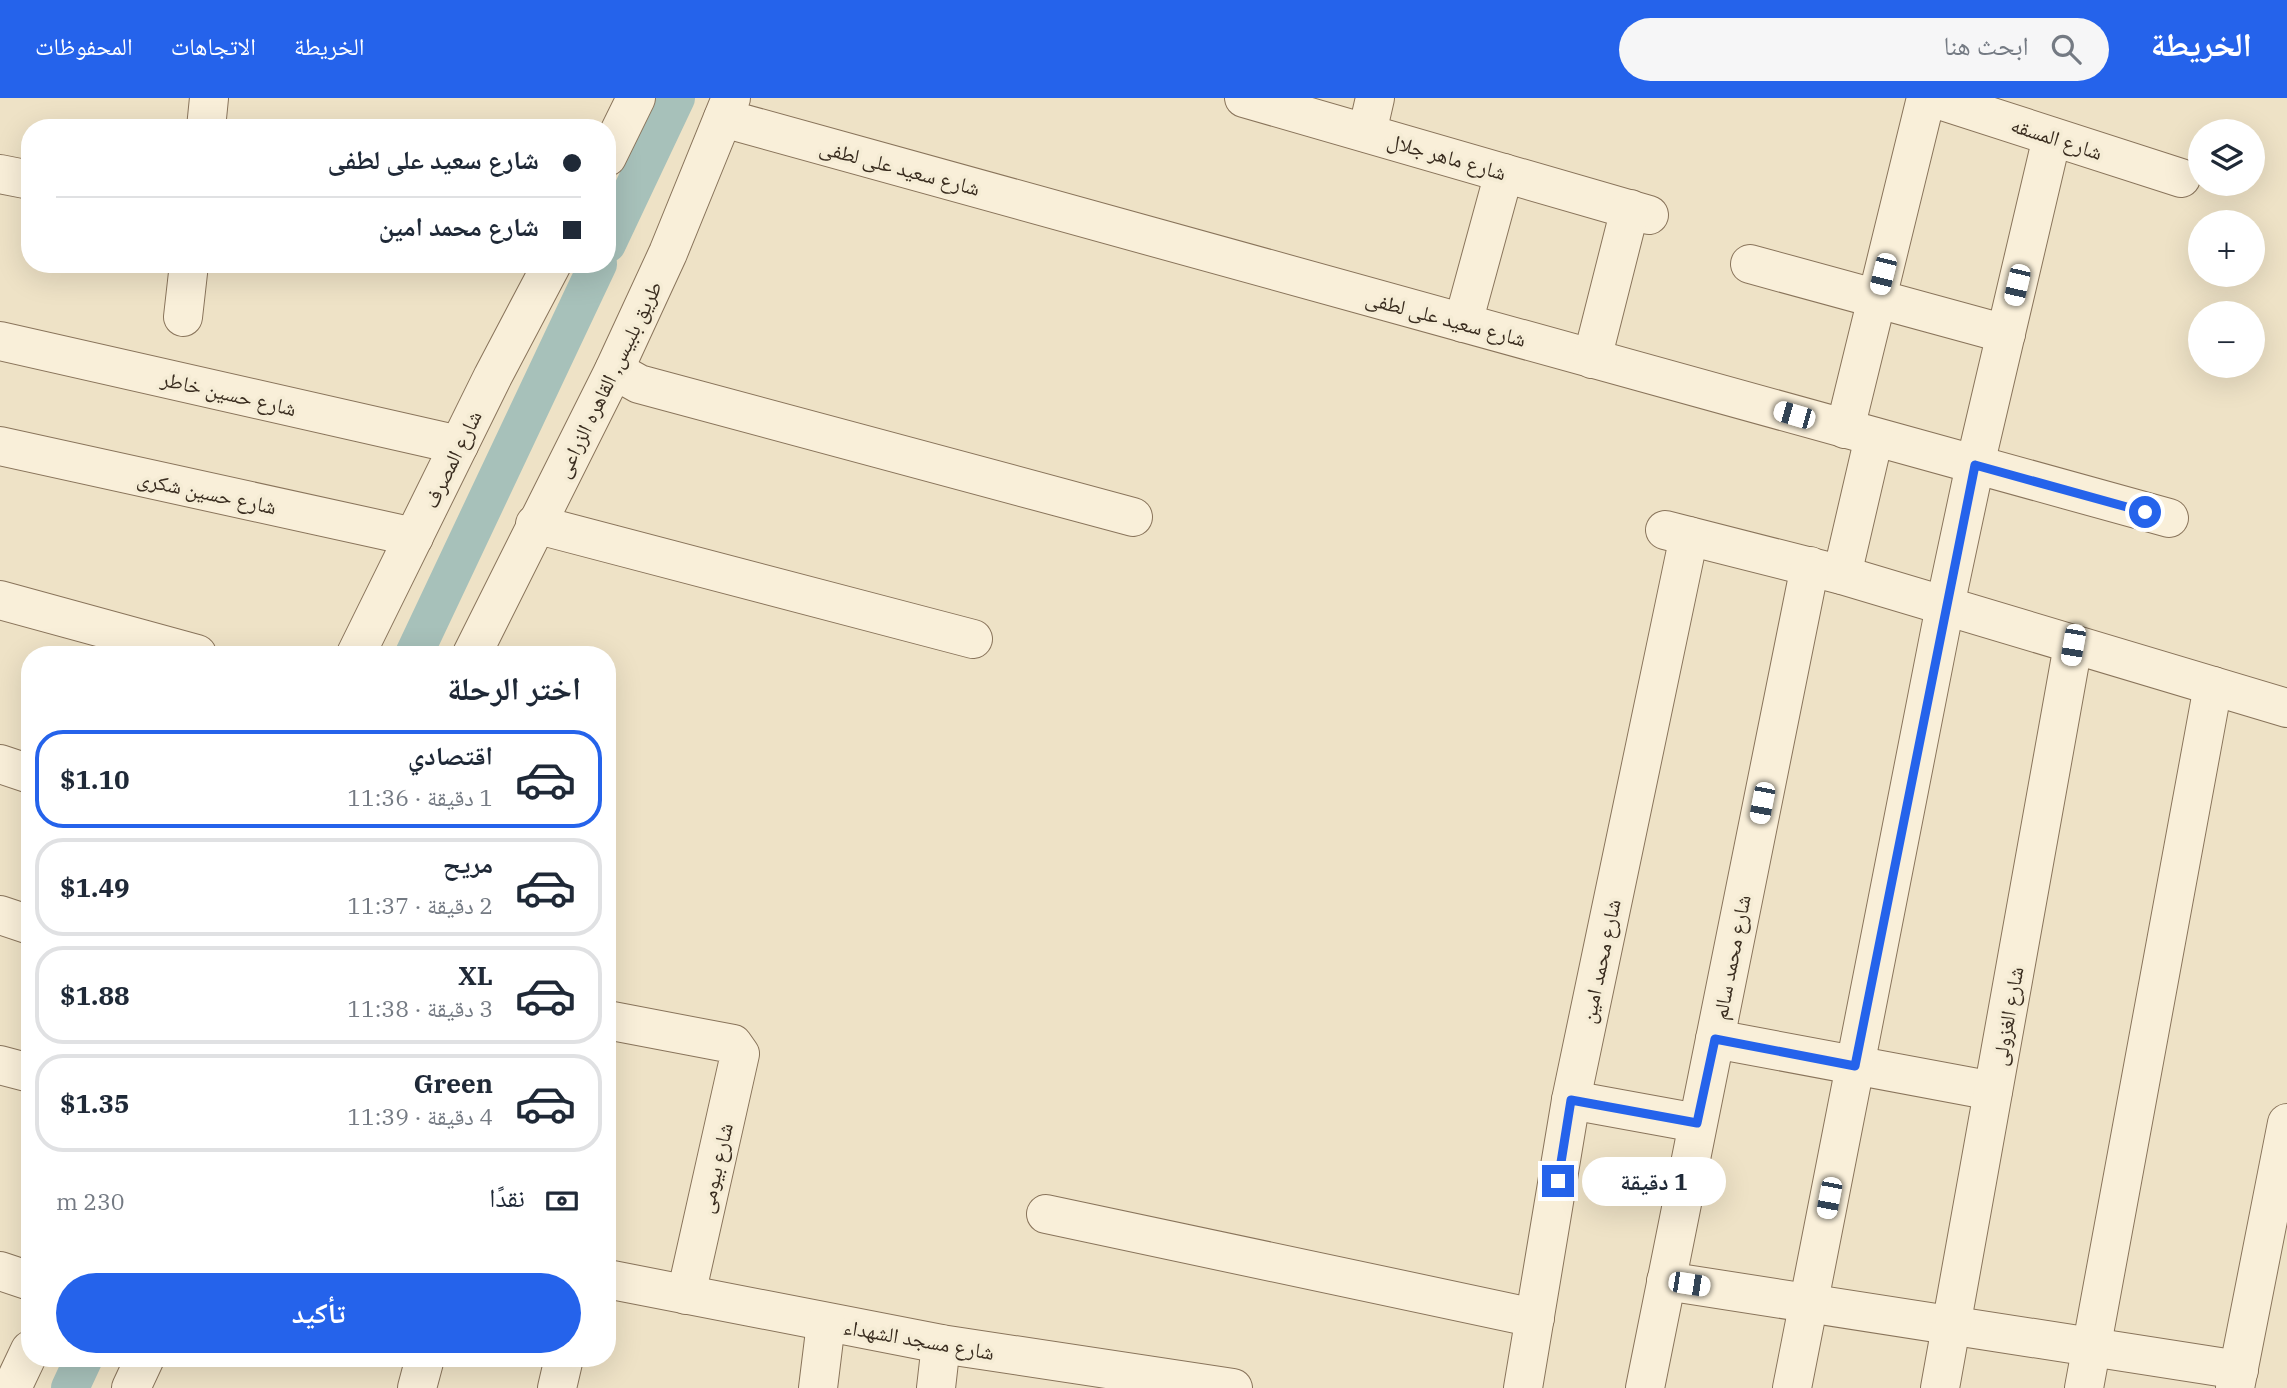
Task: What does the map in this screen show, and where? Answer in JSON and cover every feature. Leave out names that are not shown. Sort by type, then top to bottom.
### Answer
[{"type":"street","points":[[207,119],[209,98]]},
{"type":"street","points":[[616,139],[636,98]]},
{"type":"street","name":"شارع ماهر جلال","points":[[1244,98],[1371,116],[1504,173],[1640,212],[1592,359]]},
{"type":"street","name":"شارع محمد سالم","points":[[1645,1388],[1715,1039],[1860,433],[1877,299],[1926,98]]},
{"type":"street","name":"شارع المسقه","points":[[1933,98],[2181,178]]},
{"type":"street","name":"شارع سعيد على لطفى","points":[[727,108],[1463,323],[2169,518]]},
{"type":"street","name":"طريق بلبيس, القاهره الزراعى","points":[[476,646],[614,370],[668,253],[727,108]]},
{"type":"street","points":[[1792,1388],[1945,607],[1975,465],[2052,137]]},
{"type":"street","points":[[1463,323],[1504,173]]},
{"type":"street","points":[[0,174],[21,178]]},
{"type":"street","points":[[1751,264],[2006,334]]},
{"type":"street","points":[[183,317],[188,273]]},
{"type":"street","name":"شارع المصرف","points":[[360,646],[547,273]]},
{"type":"street","name":"شارع حسين خاطر","points":[[0,341],[459,445]]},
{"type":"street","points":[[614,370],[639,384],[1133,517]]},
{"type":"street","name":"شارع حسين شكرى","points":[[0,446],[414,537]]},
{"type":"street","points":[[535,524],[973,639]]},
{"type":"street","name":"شارع محمد امين","points":[[1523,1388],[1571,1100],[1676,533],[1826,571]]},
{"type":"street","points":[[1826,571],[2287,708]]},
{"type":"street","points":[[0,600],[168,646]]},
{"type":"street","name":"شارع الغزولى","points":[[1940,1388],[2073,645]]},
{"type":"street","points":[[2084,1388],[2213,686]]},
{"type":"street","points":[[0,764],[21,771]]},
{"type":"street","points":[[0,915],[21,922]]},
{"type":"street","name":"شارع بيومى","points":[[616,1022],[733,1044],[738,1050],[740,1058],[686,1295]]},
{"type":"street","points":[[1715,1039],[1993,1091]]},
{"type":"street","points":[[0,1065],[21,1071]]},
{"type":"street","points":[[1571,1100],[1697,1123]]},
{"type":"street","points":[[1665,1281],[2091,1347],[2237,1379],[2287,1123]]},
{"type":"street","points":[[1046,1214],[1535,1318]]},
{"type":"street","points":[[0,1271],[21,1278]]},
{"type":"street","name":"شارع مسجد الشهداء","points":[[616,1281],[941,1344],[1233,1388]]},
{"type":"street","points":[[818,1388],[826,1323]]},
{"type":"street","points":[[936,1388],[941,1344]]},
{"type":"street","points":[[12,1388],[22,1367]]},
{"type":"street","points":[[131,1388],[141,1367]]},
{"type":"street","points":[[417,1388],[423,1367]]},
{"type":"street","points":[[557,1388],[562,1367]]},
{"type":"waterway","points":[[616,225],[676,98]]},
{"type":"waterway","points":[[418,646],[594,273]]},
{"type":"waterway","points":[[70,1388],[80,1367]]},
{"type":"route","points":[[1558,1181],[1571,1100],[1697,1123],[1715,1039],[1855,1066],[1975,465],[2145,512]]}]
